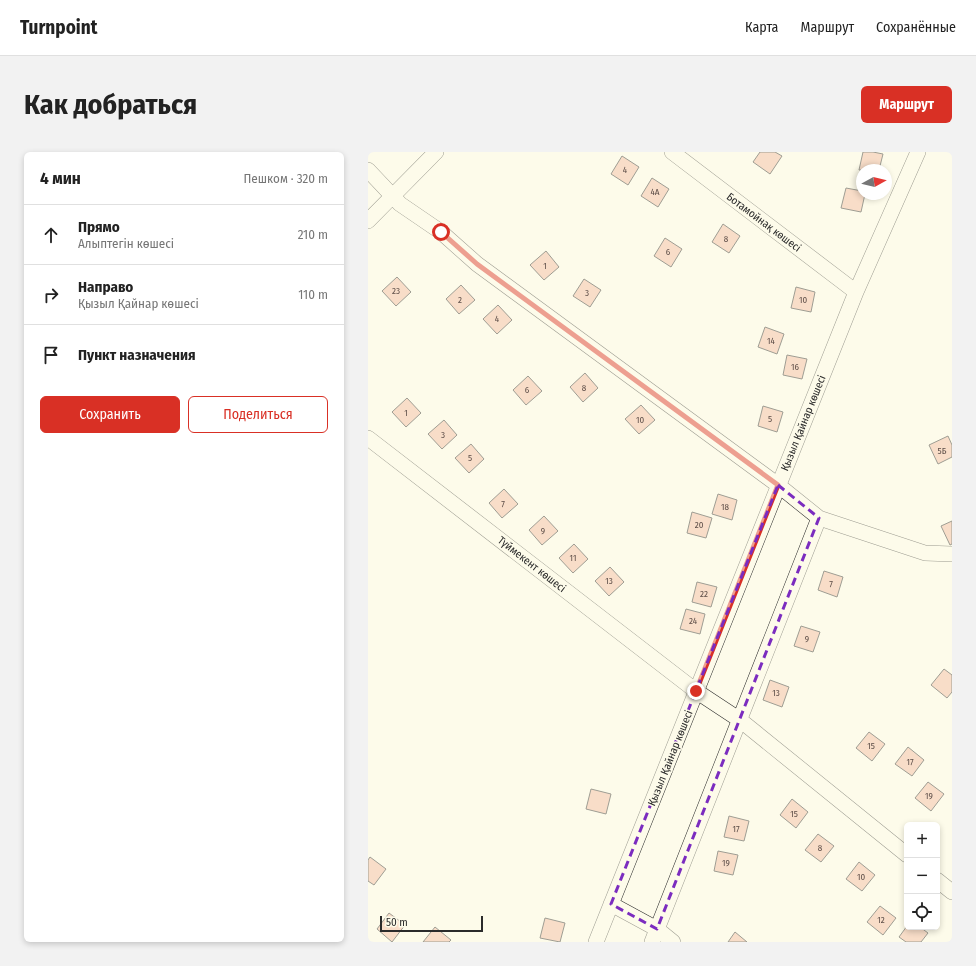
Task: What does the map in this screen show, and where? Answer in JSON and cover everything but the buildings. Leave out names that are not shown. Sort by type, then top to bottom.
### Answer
[{"type":"street","points":[[368,221],[436,152]]},
{"type":"street","name":"Ботамойнақ көшесі","points":[[672,152],[856,292]]},
{"type":"street","name":"Қызыл Қайнар көшесі","points":[[596,942],[856,292],[918,152]]},
{"type":"street","points":[[370,172],[400,204],[441,232],[477,264],[778,485],[819,518],[925,553],[952,554]]},
{"type":"street","name":"Түймекент көшесі","points":[[368,438],[696,691],[740,720],[904,853]]},
{"type":"street","points":[[654,936],[819,518]]},
{"type":"street","points":[[940,882],[952,892]]},
{"type":"street","points":[[611,904],[654,936],[673,942]]},
{"type":"highlighted area","points":[[778,485],[819,518],[657,929],[611,904]]},
{"type":"route","points":[[441,232],[477,264],[778,485],[696,691]]}]
